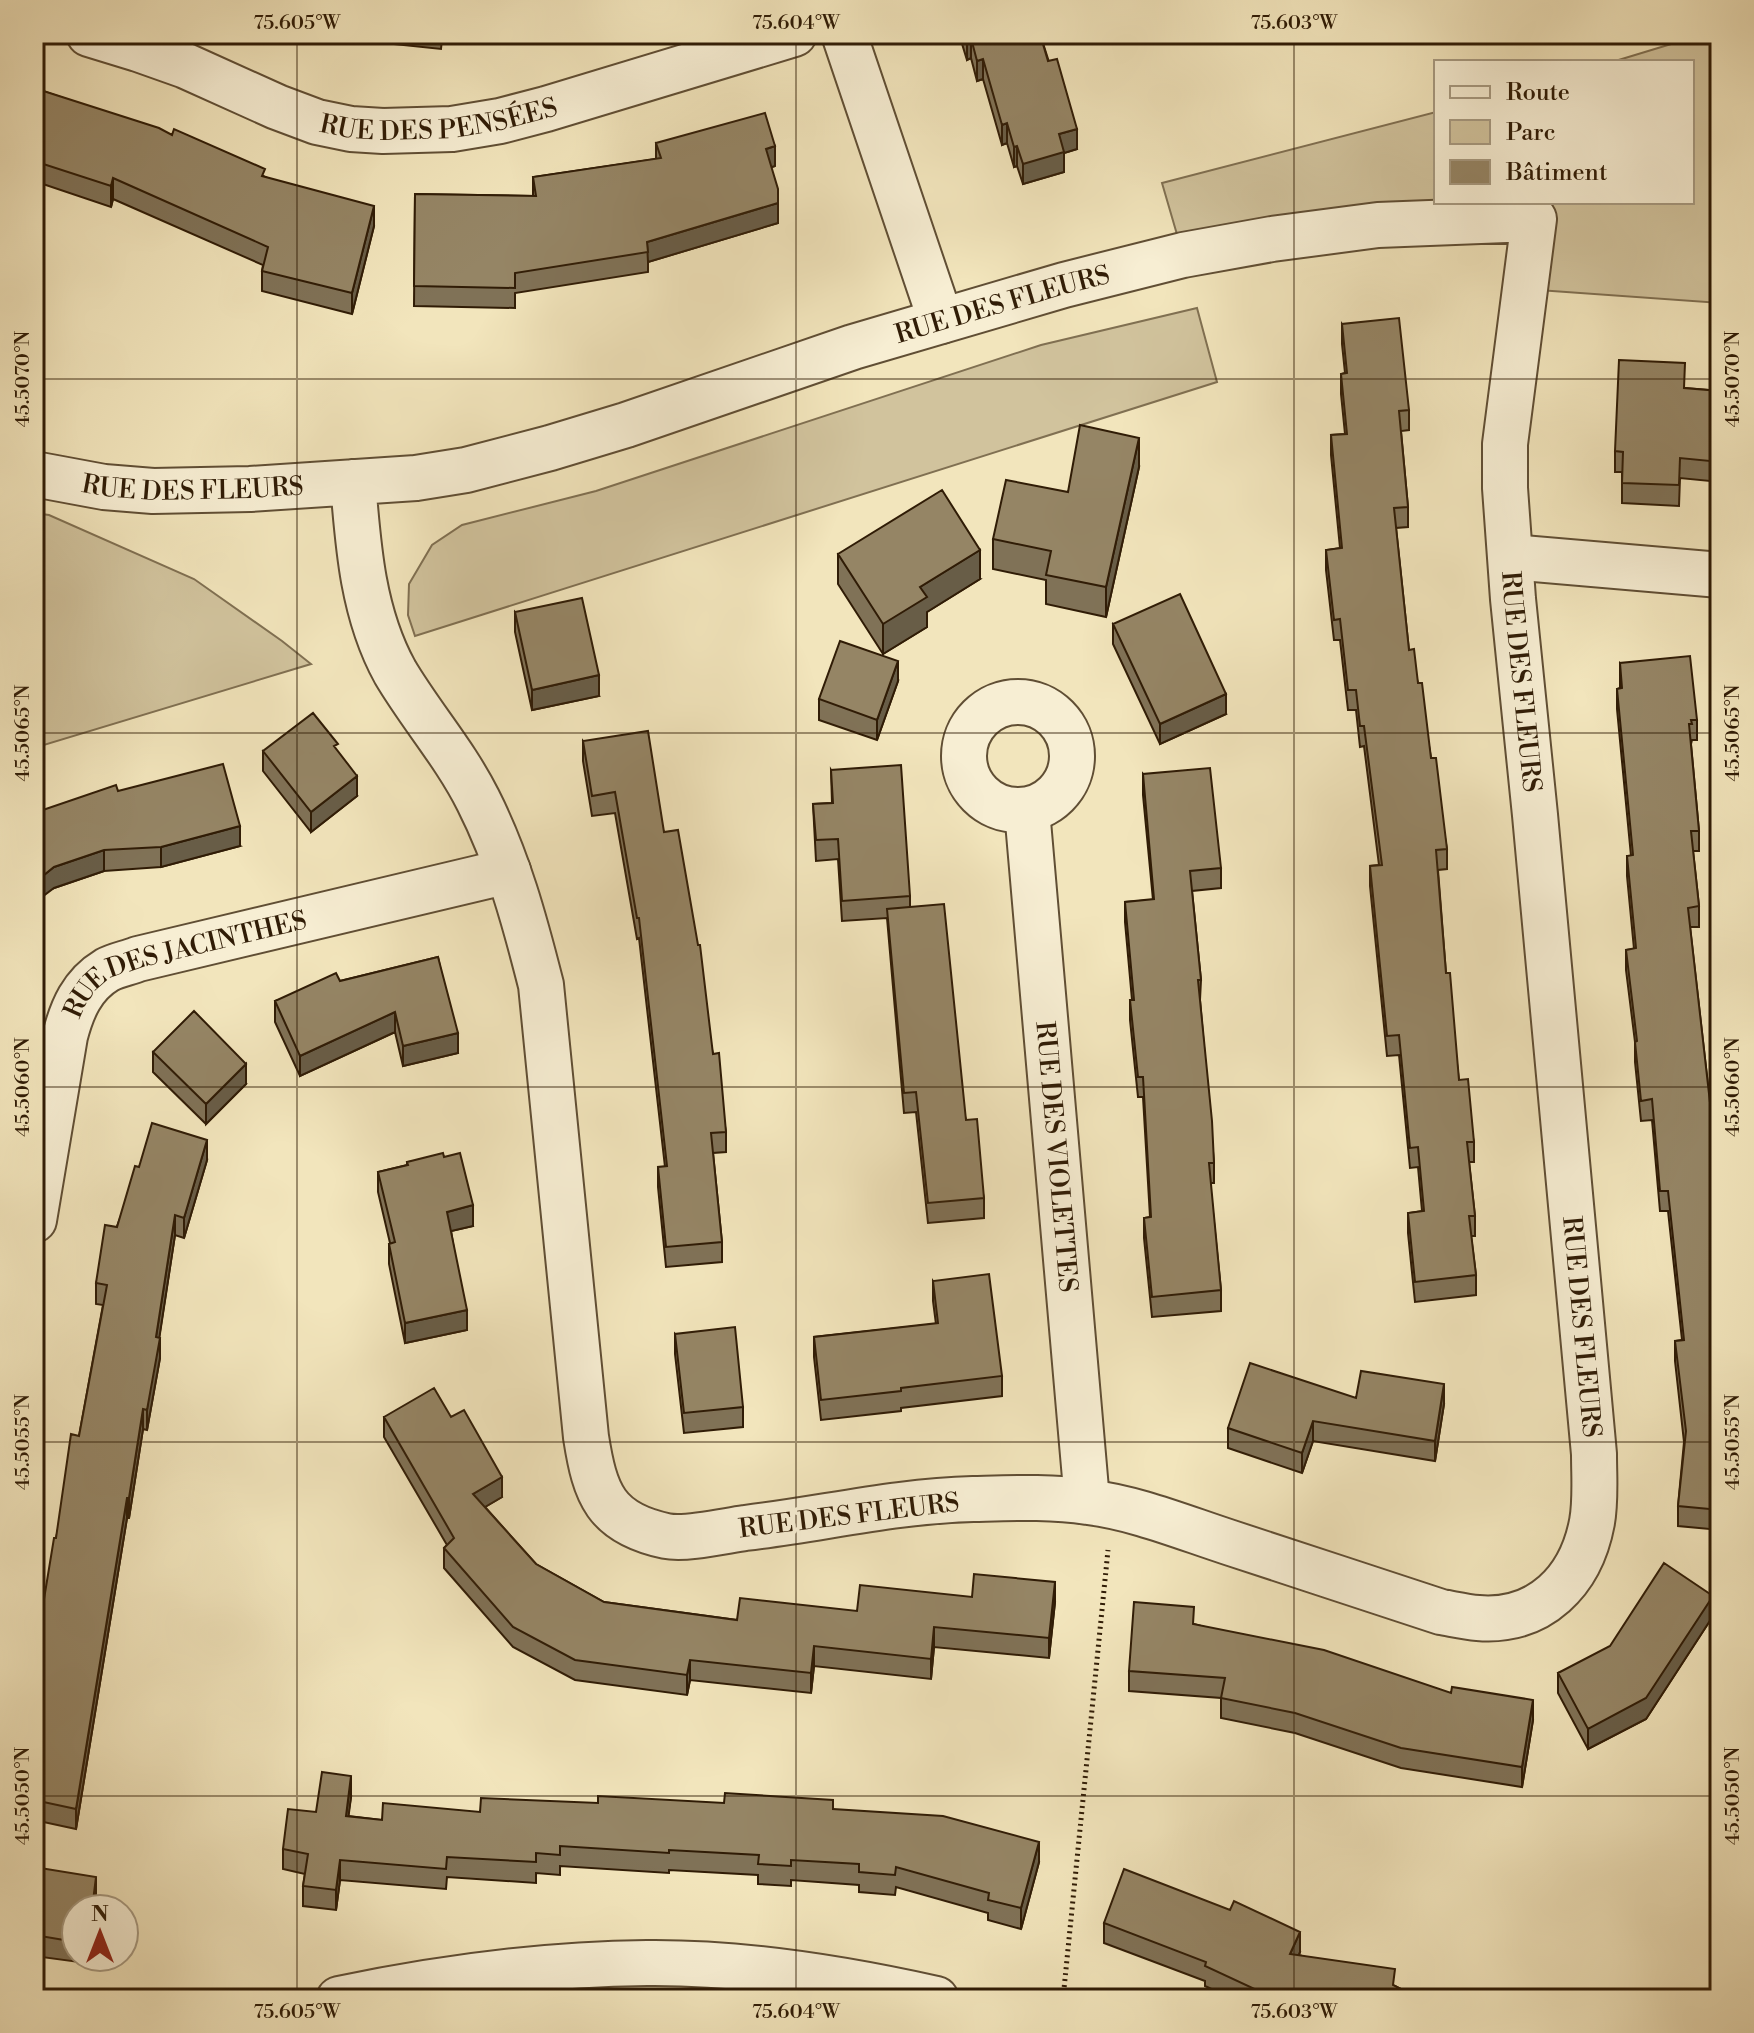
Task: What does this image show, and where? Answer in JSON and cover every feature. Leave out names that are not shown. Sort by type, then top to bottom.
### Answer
[{"type":"street","name":"RUE DES PENSÉES","points":[[89,34],[186,66],[317,122],[383,131],[452,129],[500,121],[794,34]]},
{"type":"street","points":[[844,34],[941,321]]},
{"type":"street","name":"RUE DES FLEURS","points":[[34,474],[104,487],[153,491],[250,489],[353,482],[416,478],[466,470],[626,425],[853,347],[1168,258],[1272,239],[1378,225],[1534,219],[1505,444],[1505,488],[1594,1454],[1592,1522],[1584,1552],[1566,1582],[1546,1602],[1514,1615],[1479,1618],[1441,1612],[1153,1518],[1100,1504],[1028,1498],[908,1503],[758,1527],[670,1537],[644,1530],[621,1518],[603,1501],[591,1469],[541,985],[526,927],[508,871],[479,800],[454,756],[412,699],[383,646],[369,608],[358,550],[353,482]]},
{"type":"street","points":[[1511,557],[1720,575]]},
{"type":"street","name":"RUE DES VIOLETTES","points":[[1027,810],[1100,1504]]},
{"type":"street","name":"RUE DES JACINTHES","points":[[34,1220],[68,1023],[84,989],[107,970],[138,959],[508,871]]},
{"type":"street","points":[[339,1999],[399,1987],[559,1966],[650,1963],[730,1967],[816,1977],[936,1999]]},
{"type":"path","points":[[1063,1999],[1100,1504]]},
{"type":"green space","points":[[1704,34],[1720,34],[1720,303],[1524,289],[1534,219],[1183,255],[1162,183],[1434,113],[1434,204],[1694,204],[1694,60],[1619,60]]},
{"type":"green space","points":[[1197,308],[1217,382],[415,636],[408,615],[409,584],[432,545],[462,525],[596,491],[1041,345]]},
{"type":"green space","points":[[34,513],[49,515],[194,579],[311,664],[34,748]]},
{"type":"building","points":[[965,34],[1040,34],[1048,61],[1057,59],[1077,129],[1059,134],[1064,152],[1023,164],[1007,123],[1002,125],[983,59],[977,61],[971,38],[967,40]]},
{"type":"building","points":[[34,88],[159,128],[172,135],[174,129],[265,169],[262,176],[374,206],[352,293],[262,271],[268,247],[113,178],[111,186],[34,161]]},
{"type":"building","points":[[765,113],[775,146],[766,149],[778,189],[778,203],[647,242],[648,252],[515,273],[515,288],[414,286],[415,194],[536,196],[533,177],[661,158],[656,143]]},
{"type":"building","points":[[1399,318],[1409,410],[1399,411],[1408,507],[1394,508],[1409,650],[1414,649],[1418,683],[1422,683],[1431,758],[1436,758],[1447,849],[1436,850],[1446,973],[1450,973],[1459,1080],[1468,1079],[1474,1142],[1467,1142],[1475,1216],[1469,1216],[1476,1275],[1415,1282],[1408,1213],[1424,1211],[1418,1147],[1410,1148],[1399,1035],[1387,1036],[1370,866],[1382,865],[1364,726],[1360,726],[1356,690],[1348,690],[1340,619],[1334,620],[1326,550],[1342,548],[1331,435],[1347,434],[1341,374],[1347,373],[1342,324]]},
{"type":"building","points":[[1619,360],[1685,363],[1684,388],[1720,391],[1720,462],[1680,458],[1679,485],[1622,483],[1623,452],[1615,451]]},
{"type":"building","points":[[1080,425],[1139,438],[1106,587],[1046,575],[1051,551],[993,539],[1006,480],[1068,492]]},
{"type":"building","points":[[942,490],[980,550],[920,587],[927,597],[883,624],[838,554]]},
{"type":"building","points":[[1180,594],[1226,694],[1160,724],[1113,624]]},
{"type":"building","points":[[582,598],[599,675],[532,690],[515,612]]},
{"type":"building","points":[[840,641],[898,661],[877,720],[819,699]]},
{"type":"building","points":[[1690,656],[1697,720],[1691,720],[1692,724],[1689,724],[1699,831],[1691,831],[1699,906],[1688,908],[1713,1129],[1720,1129],[1720,1510],[1678,1506],[1686,1431],[1675,1341],[1684,1340],[1668,1191],[1660,1191],[1652,1099],[1641,1101],[1626,950],[1636,948],[1627,856],[1633,855],[1617,689],[1622,688],[1620,663]]},
{"type":"building","points":[[313,713],[338,744],[334,746],[357,776],[311,812],[263,751]]},
{"type":"building","points":[[648,731],[664,832],[678,830],[700,945],[713,1054],[719,1053],[726,1132],[711,1133],[722,1242],[666,1247],[658,1167],[667,1166],[639,918],[615,792],[592,796],[583,741]]},
{"type":"building","points":[[223,764],[240,826],[161,847],[104,850],[54,867],[34,883],[34,813],[116,785],[118,791]]},
{"type":"building","points":[[901,765],[910,896],[842,901],[838,839],[816,840],[813,804],[833,803],[831,770]]},
{"type":"building","points":[[1210,768],[1221,868],[1190,871],[1212,1121],[1214,1163],[1209,1163],[1221,1290],[1152,1297],[1144,1218],[1151,1217],[1143,1077],[1138,1077],[1130,1000],[1134,1000],[1125,902],[1154,899],[1143,774]]},
{"type":"building","points":[[944,904],[966,1120],[977,1119],[984,1198],[928,1203],[916,1092],[904,1093],[887,909]]},
{"type":"building","points":[[438,957],[458,1033],[403,1046],[395,1012],[300,1056],[275,1001],[336,973],[340,981]]},
{"type":"building","points":[[194,1011],[246,1064],[206,1104],[153,1052]]},
{"type":"building","points":[[152,1123],[207,1140],[184,1218],[175,1215],[156,1337],[160,1338],[127,1498],[76,1809],[34,1800],[34,1660],[71,1434],[79,1436],[107,1285],[96,1283],[105,1225],[117,1227]]},
{"type":"building","points":[[443,1153],[444,1157],[460,1153],[473,1205],[447,1212],[467,1310],[405,1323],[389,1244],[395,1242],[378,1172]]},
{"type":"building","points":[[989,1274],[1002,1376],[821,1400],[814,1337],[938,1323],[933,1281]]},
{"type":"building","points":[[735,1327],[743,1407],[684,1413],[675,1334]]},
{"type":"building","points":[[1250,1363],[1356,1398],[1361,1371],[1444,1384],[1435,1441],[1313,1421],[1302,1453],[1228,1428]]},
{"type":"building","points":[[434,1388],[451,1417],[464,1410],[502,1477],[473,1494],[536,1564],[604,1602],[737,1620],[740,1598],[857,1611],[860,1585],[972,1597],[974,1574],[1055,1582],[1049,1638],[934,1627],[931,1659],[814,1646],[811,1673],[690,1660],[687,1675],[575,1660],[513,1627],[444,1548],[454,1538],[384,1417]]},
{"type":"building","points":[[1664,1563],[1713,1596],[1646,1698],[1588,1729],[1558,1673],[1610,1646]]},
{"type":"building","points":[[1134,1602],[1194,1607],[1193,1624],[1324,1650],[1451,1693],[1452,1687],[1533,1700],[1522,1767],[1401,1748],[1295,1713],[1221,1698],[1225,1678],[1129,1671]]},
{"type":"building","points":[[322,1772],[351,1776],[346,1816],[382,1820],[383,1803],[480,1812],[481,1798],[598,1803],[598,1796],[724,1803],[725,1793],[833,1800],[833,1809],[943,1816],[1039,1842],[1021,1908],[988,1900],[989,1893],[896,1867],[895,1875],[859,1872],[859,1864],[791,1860],[791,1866],[758,1864],[759,1855],[560,1846],[560,1855],[536,1853],[536,1862],[447,1857],[446,1869],[340,1860],[336,1890],[303,1886],[308,1854],[283,1849],[288,1809],[316,1812]]},
{"type":"building","points":[[34,1867],[96,1877],[94,1893],[60,1893],[60,1939],[34,1935]]},
{"type":"building","points":[[1124,1869],[1230,1910],[1234,1901],[1300,1932],[1290,1954],[1395,1969],[1393,1985],[1420,1999],[1276,1999],[1205,1966],[1206,1962],[1104,1923]]}]
